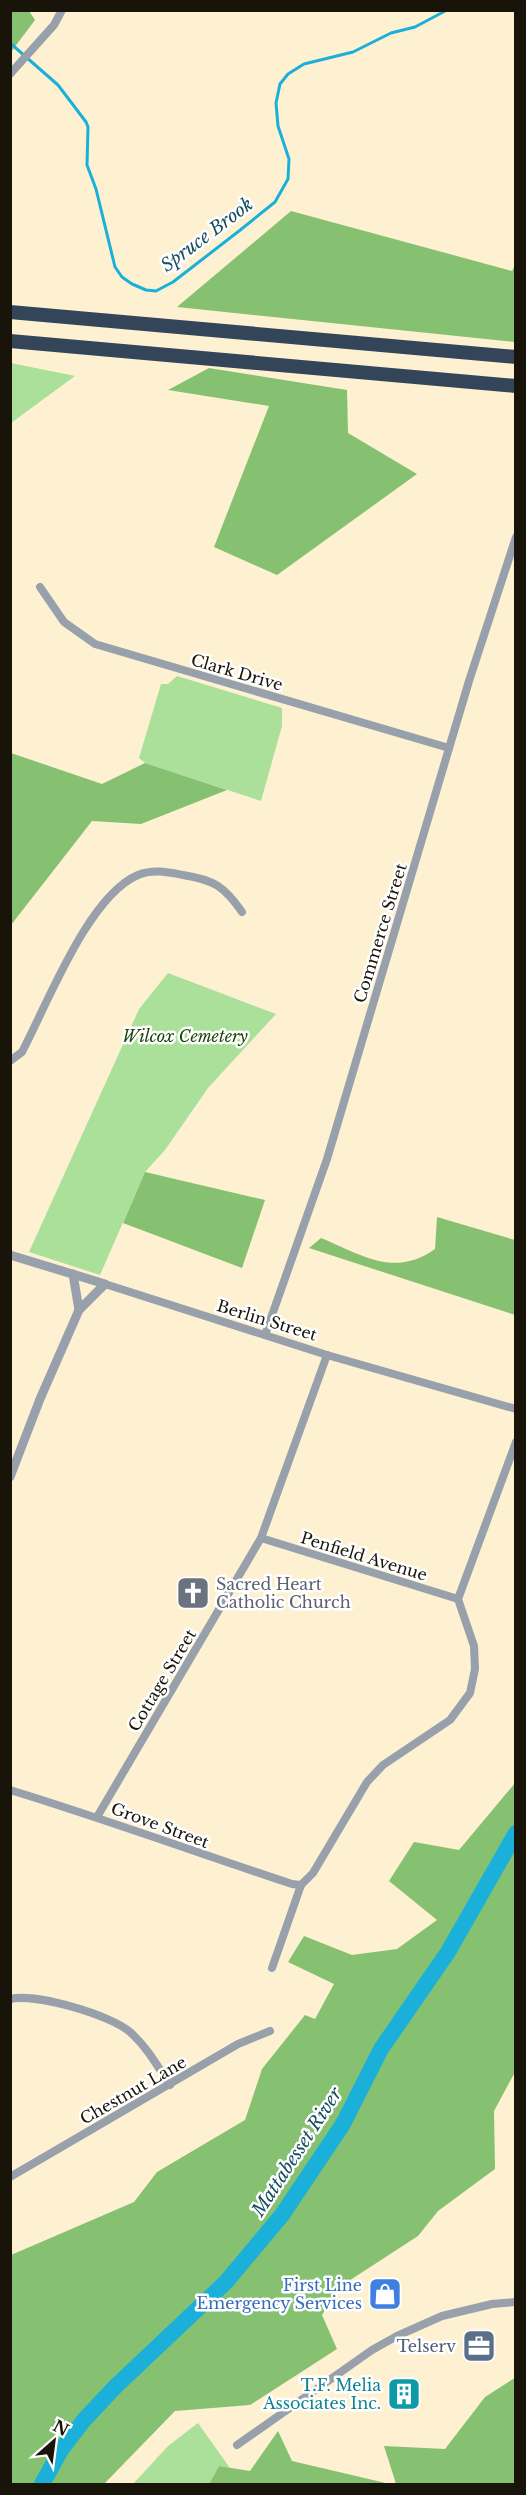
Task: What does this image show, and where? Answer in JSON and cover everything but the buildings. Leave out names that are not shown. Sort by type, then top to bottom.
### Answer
[{"type":"highway","points":[[10,312],[516,357]]},
{"type":"highway","points":[[10,341],[516,386]]},
{"type":"street","points":[[10,74],[54,25],[62,10]]},
{"type":"street","name":"Commerce Street","points":[[265,1335],[327,1159],[449,748],[516,537]]},
{"type":"street","name":"Clark Drive","points":[[40,587],[64,622],[95,644],[449,748]]},
{"type":"street","points":[[10,1061],[22,1052],[62,969],[86,929],[121,884],[139,874],[157,871],[187,876],[211,882],[228,891],[242,912]]},
{"type":"street","name":"Berlin Street","points":[[10,1255],[327,1355],[516,1409]]},
{"type":"street","points":[[73,1274],[79,1310]]},
{"type":"street","points":[[10,1477],[40,1399],[79,1310],[105,1284]]},
{"type":"street","name":"Cottage Street","points":[[97,1817],[261,1538],[327,1355]]},
{"type":"street","points":[[272,1968],[301,1885],[313,1873],[367,1782],[383,1765],[441,1727],[465,1702],[473,1681],[475,1658],[474,1646],[458,1599],[516,1442]]},
{"type":"street","name":"Penfield Avenue","points":[[261,1538],[458,1599]]},
{"type":"street","name":"Grove Street","points":[[10,1790],[97,1817],[152,1839],[301,1885]]},
{"type":"street","points":[[10,1999],[31,1997],[45,2000],[116,2022],[139,2041],[170,2085]]},
{"type":"street","name":"Chestnut Lane","points":[[10,2177],[238,2044],[270,2031]]},
{"type":"street","points":[[237,2445],[393,2337],[442,2316],[492,2304],[516,2302]]},
{"type":"green space","points":[[11,10],[29,11],[35,20],[11,52]]},
{"type":"green space","points":[[291,211],[512,271],[515,265],[515,342],[177,307]]},
{"type":"green space","points":[[11,363],[75,376],[11,423]]},
{"type":"green space","points":[[209,368],[347,390],[348,433],[417,474],[277,575],[214,547],[269,406],[168,390]]},
{"type":"green space","points":[[177,676],[282,708],[282,726],[261,801],[145,763],[139,758],[161,684],[168,684]]},
{"type":"green space","points":[[11,753],[102,784],[145,763],[227,790],[141,824],[92,821],[11,925]]},
{"type":"green space","name":"Wilcox Cemetery","points":[[168,973],[276,1014],[208,1088],[165,1150],[145,1172],[100,1275],[29,1252],[139,1009]]},
{"type":"green space","points":[[145,1172],[265,1200],[242,1268],[123,1223]]},
{"type":"green space","points":[[437,1217],[515,1240],[515,1315],[309,1248],[321,1238],[378,1261],[406,1262],[420,1258],[435,1249]]},
{"type":"green space","points":[[515,1783],[515,2072],[494,2111],[495,2169],[438,2211],[418,2236],[341,2286],[322,2315],[337,2349],[250,2405],[175,2411],[104,2484],[11,2484],[11,2255],[134,2202],[157,2172],[245,2120],[262,2069],[305,2015],[315,2019],[334,1984],[288,1962],[304,1936],[352,1955],[397,1949],[437,1920],[389,1881],[414,1842],[459,1850]]},
{"type":"green space","points":[[516,2379],[515,2484],[396,2484],[384,2446],[445,2449],[485,2397]]},
{"type":"green space","points":[[198,2423],[230,2468],[219,2466],[209,2484],[133,2484],[168,2446]]},
{"type":"green space","points":[[278,2431],[292,2461],[390,2484],[209,2484],[219,2466],[250,2471]]},
{"type":"waterway","name":"Spruce Brook","points":[[10,43],[58,85],[86,122],[88,127],[87,165],[96,189],[115,267],[122,277],[132,284],[146,290],[156,291],[173,282],[275,202],[288,179],[289,159],[278,126],[276,103],[280,84],[288,74],[304,64],[353,52],[391,33],[415,27],[447,10]]},
{"type":"waterway","name":"Mattabesset River","points":[[42,2484],[61,2450],[84,2420],[115,2387],[226,2282],[282,2215],[343,2124],[381,2049],[448,1952],[516,1833]]},
{"type":"place","name":"Sacred Heart Catholic Church","points":[[193,1593]]},
{"type":"place","name":"First Line Emergency Services","points":[[385,2294]]},
{"type":"place","name":"Telserv","points":[[479,2346]]},
{"type":"place","name":"T.F. Melia Associates Inc.","points":[[404,2394]]}]
